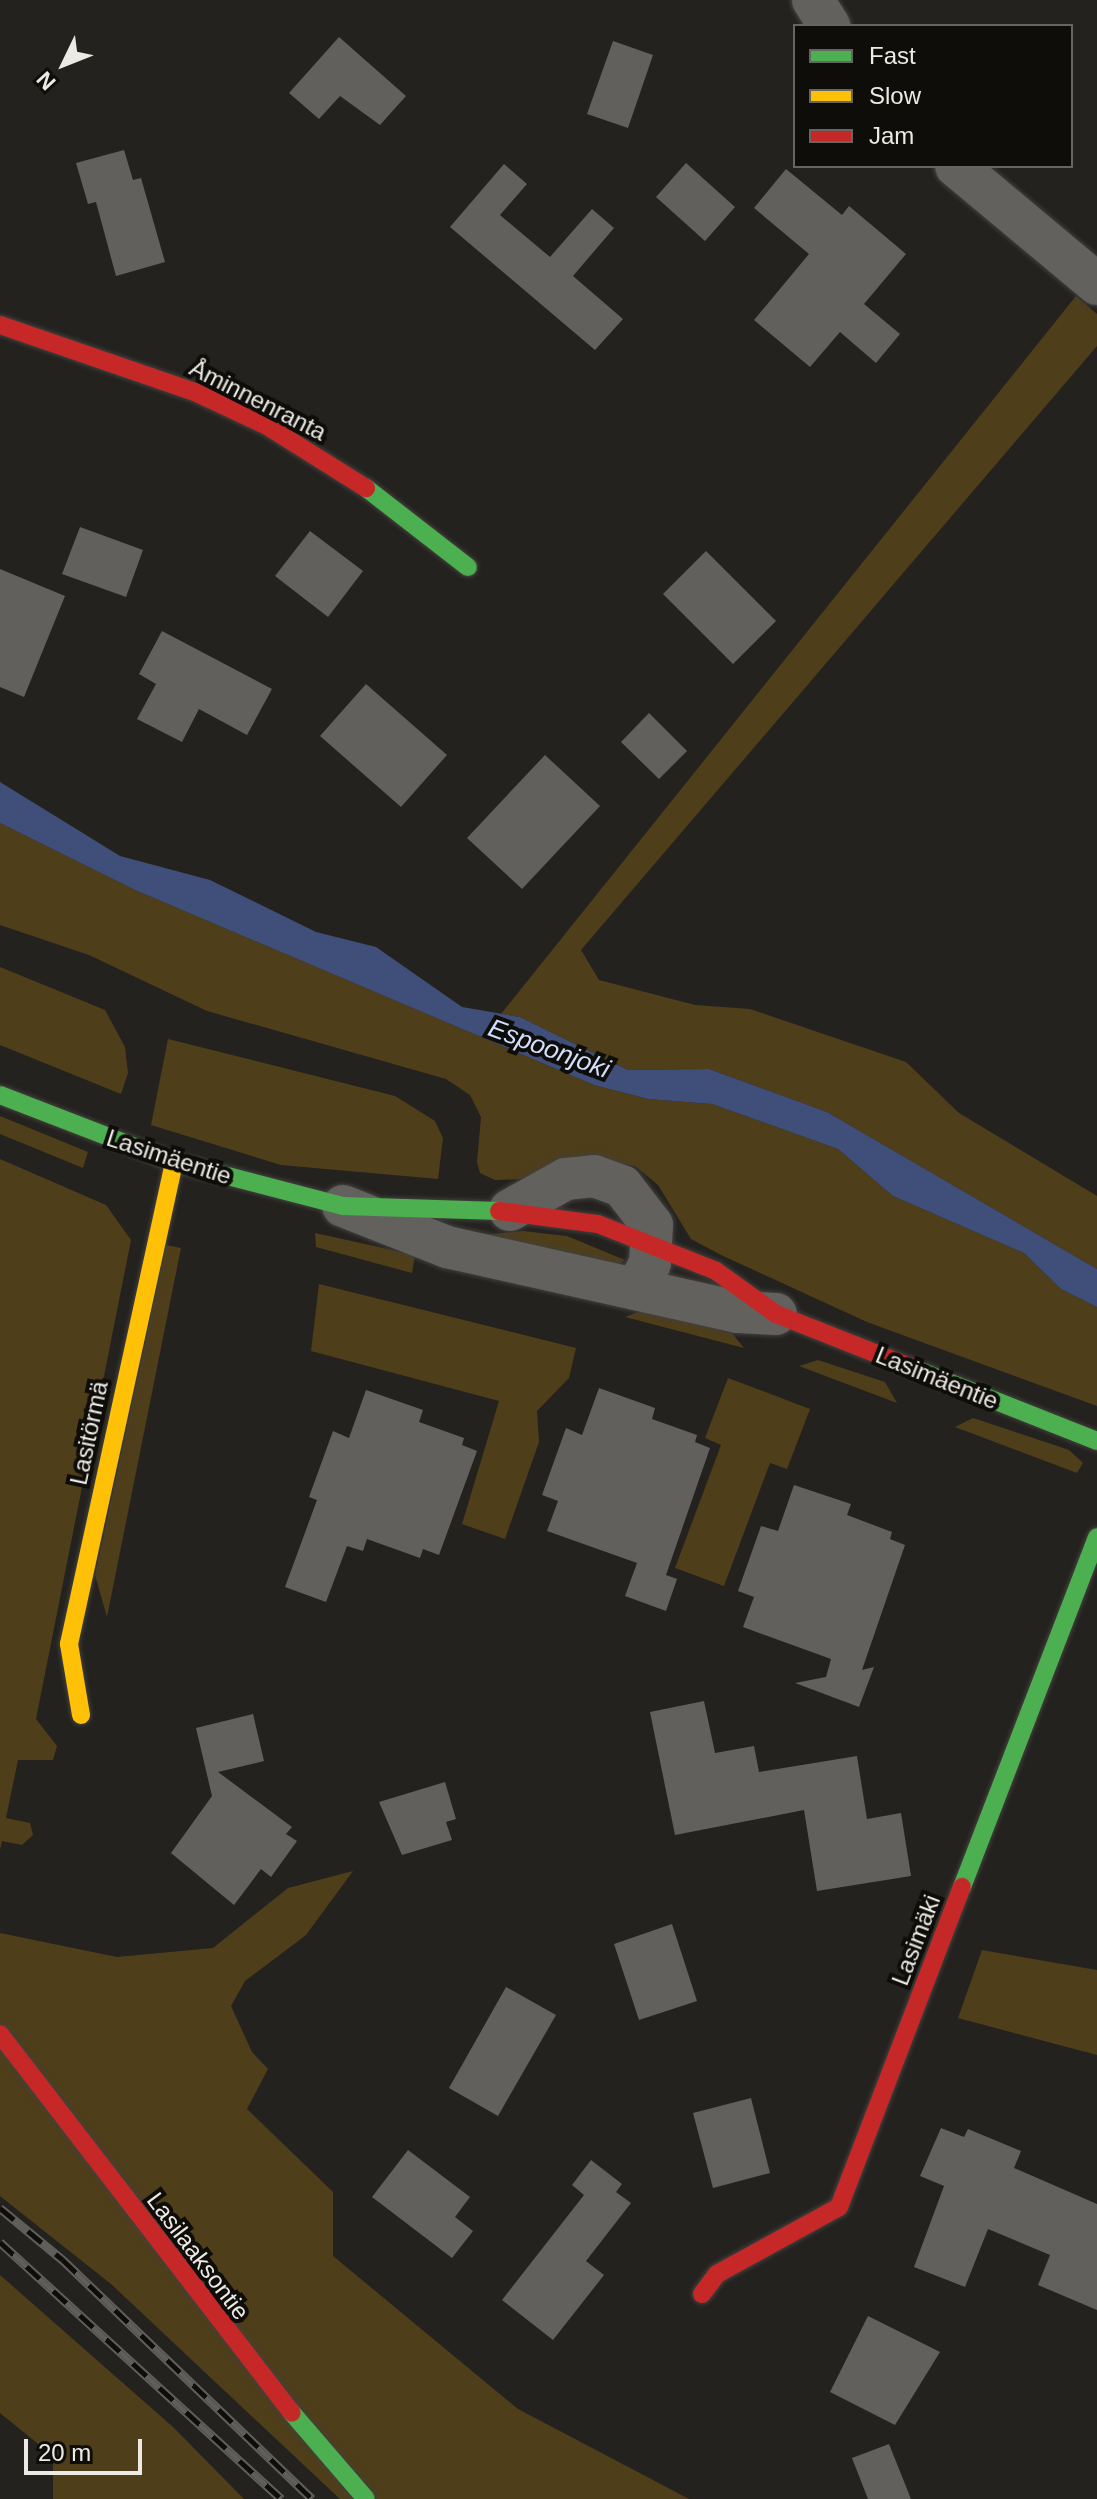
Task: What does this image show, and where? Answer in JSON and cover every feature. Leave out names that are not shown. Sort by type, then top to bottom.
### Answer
[{"type":"street","points":[[813,0],[828,24]]},
{"type":"street","points":[[958,168],[1097,284]]},
{"type":"street","name":"Åminnenranta","points":[[0,325],[195,392],[267,426],[349,475],[468,567]]},
{"type":"street","name":"Lasimäentie","points":[[0,1095],[174,1162],[343,1206],[447,1247],[738,1312],[776,1314]]},
{"type":"street","name":"Lasitörmä","points":[[81,1715],[69,1644],[174,1162]]},
{"type":"street","name":"Lasimäentie","points":[[343,1206],[398,1202],[510,1210],[566,1179],[607,1178],[645,1209],[653,1246],[716,1271],[776,1314],[1097,1441]]},
{"type":"street","points":[[635,1287],[650,1263],[653,1246]]},
{"type":"street","name":"Lasimäki","points":[[702,2294],[717,2274],[839,2207],[1097,1537]]},
{"type":"street","name":"Lasilaaksontie","points":[[0,2034],[240,2353],[366,2499]]},
{"type":"shaded area","points":[[1076,296],[1097,314],[1097,346],[581,950],[599,980],[695,1005],[750,1009],[906,1062],[959,1113],[1097,1196],[1097,1269],[827,1112],[709,1069],[628,1070],[520,1017],[501,1014]]},
{"type":"shaded area","points":[[0,823],[135,890],[594,1085],[648,1099],[712,1104],[838,1149],[893,1196],[1024,1253],[1061,1289],[1097,1307],[1097,1406],[867,1322],[721,1255],[691,1239],[658,1185],[635,1166],[588,1158],[528,1179],[495,1180],[480,1173],[477,1162],[481,1117],[470,1095],[446,1079],[207,1011],[89,955],[0,925]]},
{"type":"shaded area","points":[[0,967],[105,1010],[125,1047],[128,1073],[121,1094],[0,1045]]},
{"type":"shaded area","points":[[168,1039],[395,1096],[435,1121],[443,1138],[438,1179],[281,1165],[151,1125]]},
{"type":"shaded area","points":[[0,1116],[88,1152],[83,1168],[0,1134]]},
{"type":"shaded area","points":[[0,1159],[106,1205],[131,1240],[36,1719],[57,1746],[53,1760],[18,1760],[6,1818],[30,1823],[33,1835],[22,1845],[2,1841],[0,1850]]},
{"type":"shaded area","points":[[523,1231],[567,1236],[625,1260],[617,1266],[474,1236]]},
{"type":"shaded area","points":[[315,1233],[415,1255],[412,1273],[316,1247]]},
{"type":"shaded area","points":[[166,1245],[181,1248],[107,1617],[95,1575]]},
{"type":"shaded area","points":[[319,1284],[576,1348],[569,1378],[537,1411],[539,1442],[505,1539],[462,1524],[499,1401],[311,1351]]},
{"type":"shaded area","points":[[646,1309],[727,1327],[744,1348],[625,1317]]},
{"type":"shaded area","points":[[818,1360],[885,1382],[897,1403],[799,1366]]},
{"type":"shaded area","points":[[728,1378],[810,1409],[787,1469],[770,1463],[724,1586],[675,1568],[721,1445],[705,1438]]},
{"type":"shaded area","points":[[973,1418],[1069,1450],[1083,1463],[1077,1473],[955,1427]]},
{"type":"shaded area","points":[[353,1871],[306,1935],[245,1981],[231,2006],[252,2052],[268,2069],[247,2109],[333,2192],[333,2256],[518,2409],[689,2499],[340,2499],[111,2284],[0,2196],[0,1933],[117,1957],[213,1948],[288,1888]]},
{"type":"shaded area","points":[[982,1950],[1097,1970],[1097,2055],[958,2018]]},
{"type":"shaded area","points":[[0,2275],[173,2427],[244,2499],[53,2499],[53,2456],[0,2413]]},
{"type":"water","name":"Espoonjoki","points":[[0,782],[120,856],[210,880],[316,932],[376,947],[462,1007],[520,1017],[628,1070],[709,1069],[827,1112],[1097,1269],[1097,1307],[1061,1289],[1024,1253],[893,1196],[838,1149],[712,1104],[648,1099],[594,1085],[135,890],[0,823]]},
{"type":"building","points":[[339,37],[406,96],[380,125],[340,96],[319,119],[289,93]]},
{"type":"building","points":[[613,41],[653,55],[628,128],[587,114]]},
{"type":"building","points":[[124,150],[133,180],[141,178],[165,262],[116,276],[96,202],[88,204],[76,163]]},
{"type":"building","points":[[686,163],[735,207],[705,241],[656,197]]},
{"type":"building","points":[[504,164],[527,184],[500,215],[550,257],[592,209],[614,228],[573,276],[623,319],[595,350],[450,227]]},
{"type":"building","points":[[786,169],[842,215],[849,206],[906,254],[864,304],[900,334],[876,363],[840,332],[810,367],[754,320],[809,254],[754,208]]},
{"type":"building","points":[[80,527],[143,550],[126,597],[62,574]]},
{"type":"building","points":[[310,531],[363,571],[328,617],[275,576]]},
{"type":"building","points":[[706,551],[776,621],[733,664],[663,594]]},
{"type":"building","points":[[0,569],[65,596],[24,697],[0,687]]},
{"type":"building","points":[[162,631],[272,689],[247,735],[199,709],[182,742],[137,719],[156,684],[139,674]]},
{"type":"building","points":[[366,684],[447,755],[401,807],[320,736]]},
{"type":"building","points":[[649,713],[687,751],[659,779],[621,742]]},
{"type":"building","points":[[545,755],[600,806],[522,889],[467,838]]},
{"type":"building","points":[[599,1388],[655,1408],[652,1419],[697,1435],[695,1442],[710,1448],[666,1575],[677,1579],[666,1611],[625,1596],[637,1563],[547,1531],[558,1501],[542,1495],[566,1428],[582,1435]]},
{"type":"building","points":[[366,1390],[423,1410],[419,1422],[464,1438],[462,1445],[477,1451],[439,1555],[423,1549],[420,1558],[367,1539],[363,1551],[347,1546],[326,1602],[285,1587],[317,1500],[309,1497],[333,1431],[349,1438]]},
{"type":"building","points":[[794,1485],[851,1504],[847,1515],[892,1532],[890,1539],[905,1545],[862,1670],[874,1667],[859,1707],[795,1683],[826,1677],[831,1659],[743,1627],[754,1597],[738,1591],[761,1526],[778,1531]]},
{"type":"building","points":[[704,1701],[715,1753],[754,1746],[759,1772],[857,1756],[867,1819],[901,1813],[911,1876],[817,1891],[804,1810],[675,1835],[650,1712]]},
{"type":"building","points":[[253,1714],[264,1761],[218,1772],[292,1827],[286,1834],[297,1841],[271,1877],[261,1869],[234,1905],[171,1853],[212,1796],[196,1728]]},
{"type":"building","points":[[445,1782],[456,1819],[446,1822],[452,1840],[402,1855],[379,1802]]},
{"type":"building","points":[[672,1924],[697,2001],[639,2020],[614,1944]]},
{"type":"building","points":[[506,1987],[556,2015],[498,2116],[449,2088]]},
{"type":"building","points":[[751,2098],[770,2173],[713,2188],[693,2113]]},
{"type":"building","points":[[941,2128],[964,2137],[968,2129],[1021,2151],[1014,2168],[1097,2204],[1097,2310],[1038,2285],[1050,2255],[988,2229],[965,2287],[914,2267],[944,2186],[920,2176]]},
{"type":"building","points":[[408,2150],[470,2197],[455,2217],[473,2231],[452,2258],[372,2197]]},
{"type":"building","points":[[591,2160],[622,2184],[616,2192],[631,2203],[586,2261],[604,2275],[553,2340],[502,2300],[584,2195],[572,2185]]},
{"type":"building","points":[[868,2316],[940,2352],[895,2425],[830,2392]]},
{"type":"building","points":[[889,2444],[911,2499],[868,2499],[852,2458]]},
{"type":"railway","points":[[0,2208],[63,2260],[312,2499]]},
{"type":"railway","points":[[0,2242],[281,2499]]},
{"type":"traffic: fast","points":[[366,488],[468,567]]},
{"type":"traffic: fast","points":[[0,1095],[174,1162],[343,1206],[499,1211]]},
{"type":"traffic: fast","points":[[915,1369],[1097,1441]]},
{"type":"traffic: fast","points":[[962,1887],[1097,1537]]},
{"type":"traffic: fast","points":[[292,2413],[366,2499]]},
{"type":"traffic: slow","points":[[81,1715],[69,1644],[174,1162]]},
{"type":"traffic: jam","points":[[0,325],[195,392],[267,426],[366,488]]},
{"type":"traffic: jam","points":[[499,1211],[598,1224],[716,1271],[776,1314],[915,1369]]},
{"type":"traffic: jam","points":[[702,2294],[717,2274],[839,2207],[962,1887]]},
{"type":"traffic: jam","points":[[0,2034],[292,2413]]}]
